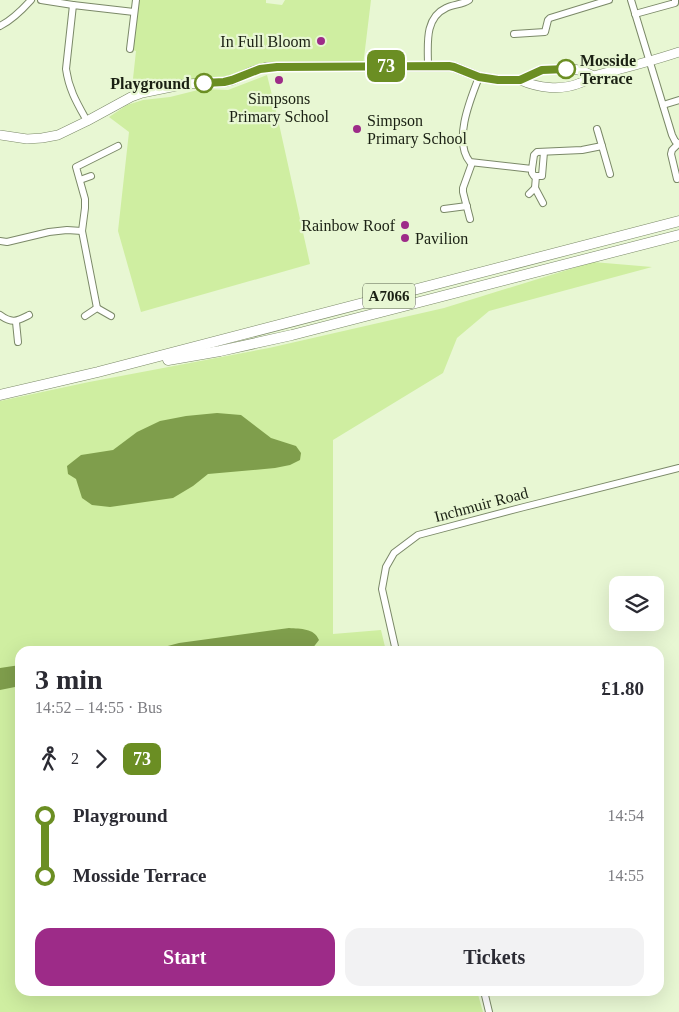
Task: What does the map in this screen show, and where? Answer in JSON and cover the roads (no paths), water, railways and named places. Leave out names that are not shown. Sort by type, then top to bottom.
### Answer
[{"type":"main road","name":"A7066","points":[[0,395],[98,372],[679,221]]},
{"type":"main road","name":"A7066","points":[[98,372],[220,351],[292,335],[679,235]]},
{"type":"street","points":[[0,26],[7,23],[31,0]]},
{"type":"street","points":[[41,0],[134,12]]},
{"type":"street","points":[[130,49],[136,0]]},
{"type":"street","points":[[428,66],[428,36],[430,25],[435,16],[448,7],[464,4],[469,0]]},
{"type":"street","points":[[514,34],[545,32],[550,18],[609,0]]},
{"type":"street","points":[[631,0],[672,135],[678,144],[671,154],[677,179]]},
{"type":"street","points":[[635,14],[675,3],[674,0]]},
{"type":"street","points":[[73,5],[66,69],[67,79],[72,95],[87,121]]},
{"type":"street","points":[[0,135],[21,138],[42,138],[58,135],[142,93],[186,84],[224,82],[266,67],[452,66],[479,77],[498,80],[520,80],[538,86],[555,87],[579,83],[594,76],[679,52]]},
{"type":"street","points":[[520,80],[542,70],[573,69],[594,76]]},
{"type":"street","points":[[479,77],[465,116],[463,138],[468,160],[472,163],[532,169]]},
{"type":"street","points":[[663,105],[679,100]]},
{"type":"street","points":[[598,129],[610,174]]},
{"type":"street","points":[[111,316],[97,308],[82,231],[85,199],[76,166],[118,146]]},
{"type":"street","points":[[544,152],[543,174],[541,176],[532,175],[534,153],[537,152],[582,150],[602,146]]},
{"type":"street","points":[[470,219],[463,188],[472,163]]},
{"type":"street","points":[[80,180],[91,176]]},
{"type":"street","points":[[536,176],[535,188],[543,203]]},
{"type":"street","points":[[530,194],[535,188]]},
{"type":"street","points":[[444,209],[466,206]]},
{"type":"street","points":[[0,241],[7,242],[66,230],[82,231]]},
{"type":"street","points":[[85,316],[97,308]]},
{"type":"street","points":[[0,314],[8,320],[16,322],[29,316]]},
{"type":"street","points":[[16,322],[18,342]]},
{"type":"street","name":"Inchmuir Road","points":[[395,646],[382,589],[386,567],[394,553],[418,535],[679,468]]},
{"type":"street","points":[[485,996],[490,1012]]},
{"type":"place","name":"In Full Bloom","points":[[321,41]]},
{"type":"place","name":"Mosside Terrace","points":[[566,69]]},
{"type":"place","name":"Simpsons Primary School","points":[[279,80]]},
{"type":"place","name":"Playground","points":[[204,83]]},
{"type":"place","name":"Simpson Primary School","points":[[357,129]]},
{"type":"place","name":"Rainbow Roof","points":[[405,225]]},
{"type":"place","name":"Pavilion","points":[[405,238]]}]
